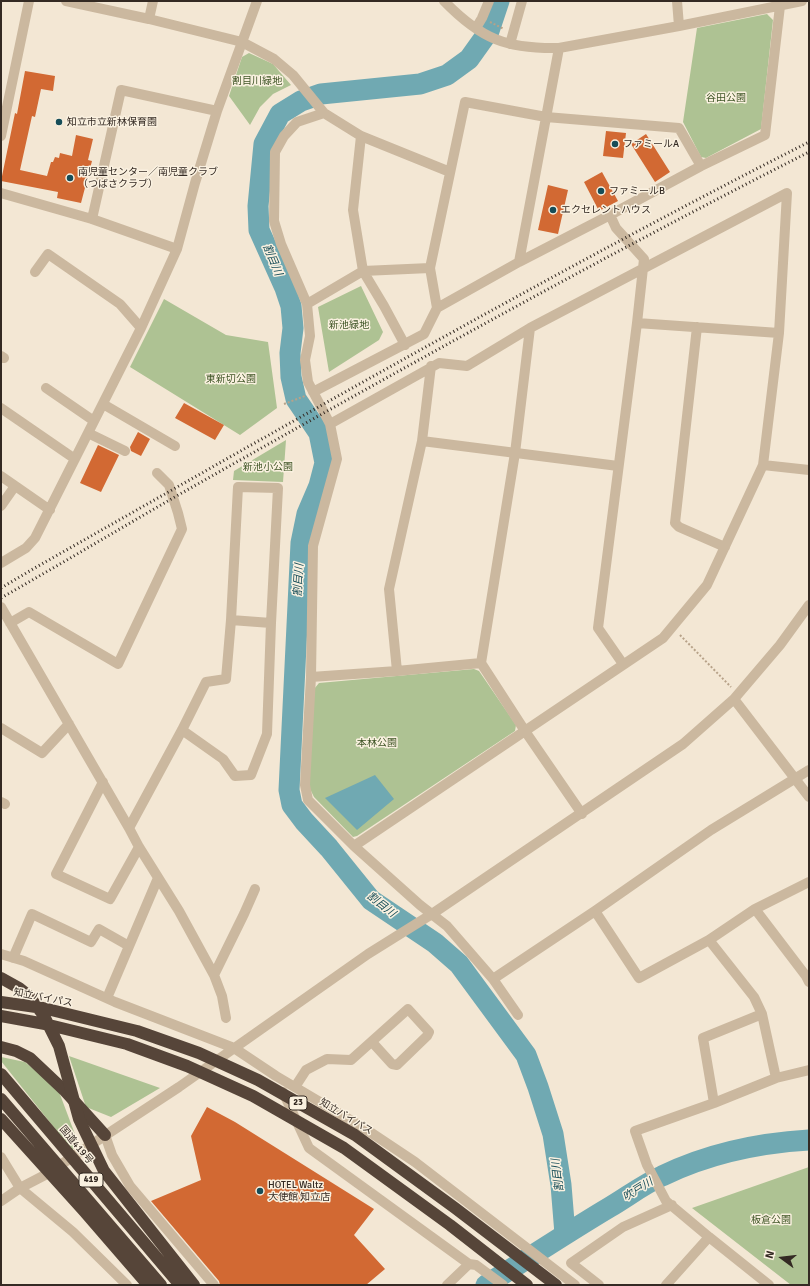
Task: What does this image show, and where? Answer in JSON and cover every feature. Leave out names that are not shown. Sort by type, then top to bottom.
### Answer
[{"type":"highway","points":[[1,978],[19,988],[29,996],[44,1016],[59,1046],[79,1119],[104,1171],[194,1285]]},
{"type":"highway","name":"知立バイパス","points":[[1,1002],[43,1008],[138,1032],[199,1053],[258,1080],[355,1135],[455,1208],[556,1285]]},
{"type":"highway","name":"23","points":[[1,1016],[45,1024],[127,1044],[187,1066],[252,1096],[344,1148],[450,1225],[527,1285]]},
{"type":"highway","points":[[1,1047],[16,1051],[35,1062],[105,1135]]},
{"type":"highway","name":"国道419号","points":[[1,1074],[180,1285]]},
{"type":"highway","name":"419","points":[[1,1099],[161,1285]]},
{"type":"highway","points":[[1,1118],[148,1285]]},
{"type":"street","points":[[1,136],[3,117],[29,1]]},
{"type":"street","points":[[66,1],[149,19],[242,42],[274,59],[293,75],[322,110],[361,136],[450,172]]},
{"type":"street","points":[[149,19],[153,1]]},
{"type":"street","points":[[1,563],[26,548],[35,538],[141,328],[177,249],[217,111],[257,1]]},
{"type":"street","points":[[444,1],[478,30],[496,40],[526,47],[559,48],[802,1]]},
{"type":"street","points":[[478,30],[489,1]]},
{"type":"street","points":[[510,44],[522,1]]},
{"type":"street","points":[[676,1],[679,26]]},
{"type":"street","points":[[313,392],[424,334],[437,308],[519,262],[701,166],[765,135],[780,6]]},
{"type":"street","points":[[519,262],[559,48]]},
{"type":"street","points":[[92,220],[121,90],[217,111]]},
{"type":"street","points":[[437,308],[430,268],[465,102],[546,117],[679,128],[701,166]]},
{"type":"street","points":[[322,110],[297,122],[284,136],[275,152],[274,221],[281,244],[307,304],[310,336],[305,360],[308,382],[330,424],[337,459],[313,546],[311,677],[305,785],[308,800],[354,846],[420,905],[429,916],[447,926],[493,979],[518,1015]]},
{"type":"street","points":[[361,136],[353,210],[363,271],[384,306],[404,345]]},
{"type":"street","points":[[1,193],[92,220],[177,249]]},
{"type":"street","points":[[330,424],[439,362],[467,366],[530,328],[787,193],[779,333],[763,465],[707,585],[663,638],[354,846]]},
{"type":"street","points":[[610,215],[616,228],[644,259],[598,628],[623,664]]},
{"type":"street","points":[[35,272],[48,254],[120,304],[141,328]]},
{"type":"street","points":[[307,304],[363,271],[430,268]]},
{"type":"street","points":[[637,323],[779,333]]},
{"type":"street","points":[[696,327],[675,523],[679,527],[725,547]]},
{"type":"street","points":[[530,328],[515,454],[481,663],[525,731],[582,814]]},
{"type":"street","points":[[397,671],[389,589],[422,441],[431,366]]},
{"type":"street","points":[[46,388],[94,421]]},
{"type":"street","points":[[103,404],[175,446]]},
{"type":"street","points":[[1,408],[75,459]]},
{"type":"street","points":[[88,433],[125,451]]},
{"type":"street","points":[[422,441],[618,466]]},
{"type":"street","points":[[763,465],[809,470]]},
{"type":"street","points":[[10,623],[29,612],[118,664],[182,529],[169,485],[157,473]]},
{"type":"street","points":[[1,476],[50,510]]},
{"type":"street","points":[[1,506],[15,486]]},
{"type":"street","points":[[129,828],[206,682],[226,679],[231,620],[238,487],[278,488],[271,623],[268,734],[251,776],[235,776],[223,759],[182,730]]},
{"type":"street","points":[[1,1201],[20,1188],[45,1175],[179,1088],[368,954],[429,916],[684,744],[736,696],[780,645],[809,605]]},
{"type":"street","points":[[1,608],[214,975],[222,996],[226,1018]]},
{"type":"street","points":[[231,620],[271,623]]},
{"type":"street","points":[[311,677],[481,663]]},
{"type":"street","points":[[736,696],[809,797]]},
{"type":"street","points":[[1,728],[42,753],[69,724]]},
{"type":"street","points":[[493,979],[595,911],[711,830],[809,770]]},
{"type":"street","points":[[102,782],[56,874],[110,899],[139,847]]},
{"type":"street","points":[[107,998],[158,878]]},
{"type":"street","points":[[595,911],[639,978],[709,940],[755,909],[808,885]]},
{"type":"street","points":[[214,975],[255,889]]},
{"type":"street","points":[[755,909],[809,982]]},
{"type":"street","points":[[13,958],[32,914],[91,942],[99,929],[129,946]]},
{"type":"street","points":[[709,940],[754,997],[762,1014],[776,1078]]},
{"type":"street","points":[[1,954],[24,961],[107,998],[234,1048],[276,1076],[364,1128],[416,1162],[575,1285]]},
{"type":"street","points":[[295,1087],[306,1070],[327,1059],[351,1060],[408,1009],[429,1032],[427,1036],[398,1065],[392,1064],[372,1042]]},
{"type":"street","points":[[714,1103],[703,1038],[762,1014]]},
{"type":"street","points":[[769,1285],[669,1203],[647,1165],[635,1131],[714,1103],[776,1078],[809,1070]]},
{"type":"street","points":[[276,1076],[308,1148],[472,1265],[503,1285]]},
{"type":"street","points":[[105,1135],[112,1156],[130,1186],[214,1285]]},
{"type":"street","points":[[1,1157],[20,1188],[73,1232],[127,1285]]},
{"type":"street","points":[[599,1285],[571,1263],[623,1227],[669,1203]]},
{"type":"street","points":[[666,1285],[709,1237]]},
{"type":"street","points":[[447,1285],[472,1265]]},
{"type":"path","points":[[482,18],[513,33]]},
{"type":"path","points":[[284,404],[313,392]]},
{"type":"path","points":[[672,627],[736,696]]},
{"type":"green space","name":"谷田公園","points":[[767,14],[773,20],[761,129],[706,158],[701,157],[683,122],[697,28]]},
{"type":"green space","name":"割目川緑地","points":[[249,53],[273,64],[291,85],[273,94],[260,107],[250,125],[229,96],[242,57]]},
{"type":"green space","name":"新池緑地","points":[[361,286],[383,332],[379,340],[329,372],[318,307]]},
{"type":"green space","name":"東新切公園","points":[[164,299],[226,335],[268,342],[277,408],[240,435],[130,367]]},
{"type":"green space","name":"新池小公園","points":[[286,440],[283,482],[233,480],[234,471]]},
{"type":"green space","name":"本林公園","points":[[474,669],[479,671],[516,725],[515,731],[357,836],[353,837],[314,797],[310,789],[309,780],[314,689],[319,683]]},
{"type":"green space","points":[[69,1056],[160,1088],[111,1117],[86,1107]]},
{"type":"green space","points":[[1,1057],[25,1062],[58,1089],[79,1145],[72,1150],[1,1061]]},
{"type":"green space","name":"板倉公園","points":[[809,1167],[809,1285],[791,1285],[692,1208]]},
{"type":"water","points":[[375,775],[394,799],[357,830],[325,798]]},
{"type":"building","points":[[25,71],[55,76],[53,91],[41,89],[35,117],[32,116],[20,170],[47,176],[51,162],[53,162],[55,157],[59,158],[60,153],[72,156],[76,135],[93,139],[88,160],[92,161],[81,203],[57,198],[58,192],[1,181],[15,113],[17,114]]},
{"type":"building","name":"ファミールA","points":[[606,131],[626,133],[623,158],[603,156]]},
{"type":"building","points":[[646,134],[670,172],[655,182],[631,144]]},
{"type":"building","name":"ファミールB","points":[[602,172],[618,201],[599,211],[584,182]]},
{"type":"building","name":"エクセレントハウス","points":[[548,185],[568,190],[558,234],[538,230]]},
{"type":"building","points":[[184,403],[224,425],[215,440],[175,418]]},
{"type":"building","points":[[138,432],[150,439],[141,456],[131,451],[130,447]]},
{"type":"building","points":[[98,445],[119,455],[101,492],[80,483]]},
{"type":"building","name":"HOTEL Waltz 大使館 知立店","points":[[207,1107],[235,1122],[374,1209],[354,1235],[385,1269],[366,1285],[220,1285],[219,1281],[151,1201],[201,1180],[191,1136]]},
{"type":"waterway","name":"割目川","points":[[499,1],[489,31],[469,59],[447,75],[420,84],[321,94],[301,101],[280,114],[264,144],[258,206],[259,230],[285,288],[291,306],[293,328],[290,353],[291,377],[296,399],[319,433],[325,463],[319,486],[307,514],[301,543],[289,790],[292,805],[371,900],[435,943],[459,964],[526,1055],[553,1134],[561,1185],[565,1234]]},
{"type":"waterway","name":"吹戸川","points":[[486,1285],[655,1179],[679,1168],[715,1156],[752,1147],[809,1140]]},
{"type":"railway","points":[[1,588],[515,297],[809,142]]},
{"type":"railway","points":[[1,598],[173,498],[410,365],[648,235],[809,152]]},
{"type":"place","name":"知立市立新林保育園","points":[[59,122]]},
{"type":"place","name":"ファミールA","points":[[615,144]]},
{"type":"place","name":"南児童センター／南児童クラブ （つばさクラブ）","points":[[70,178]]},
{"type":"place","name":"ファミールB","points":[[601,191]]},
{"type":"place","name":"エクセレントハウス","points":[[553,210]]},
{"type":"place","name":"HOTEL Waltz 大使館 知立店","points":[[260,1191]]}]
